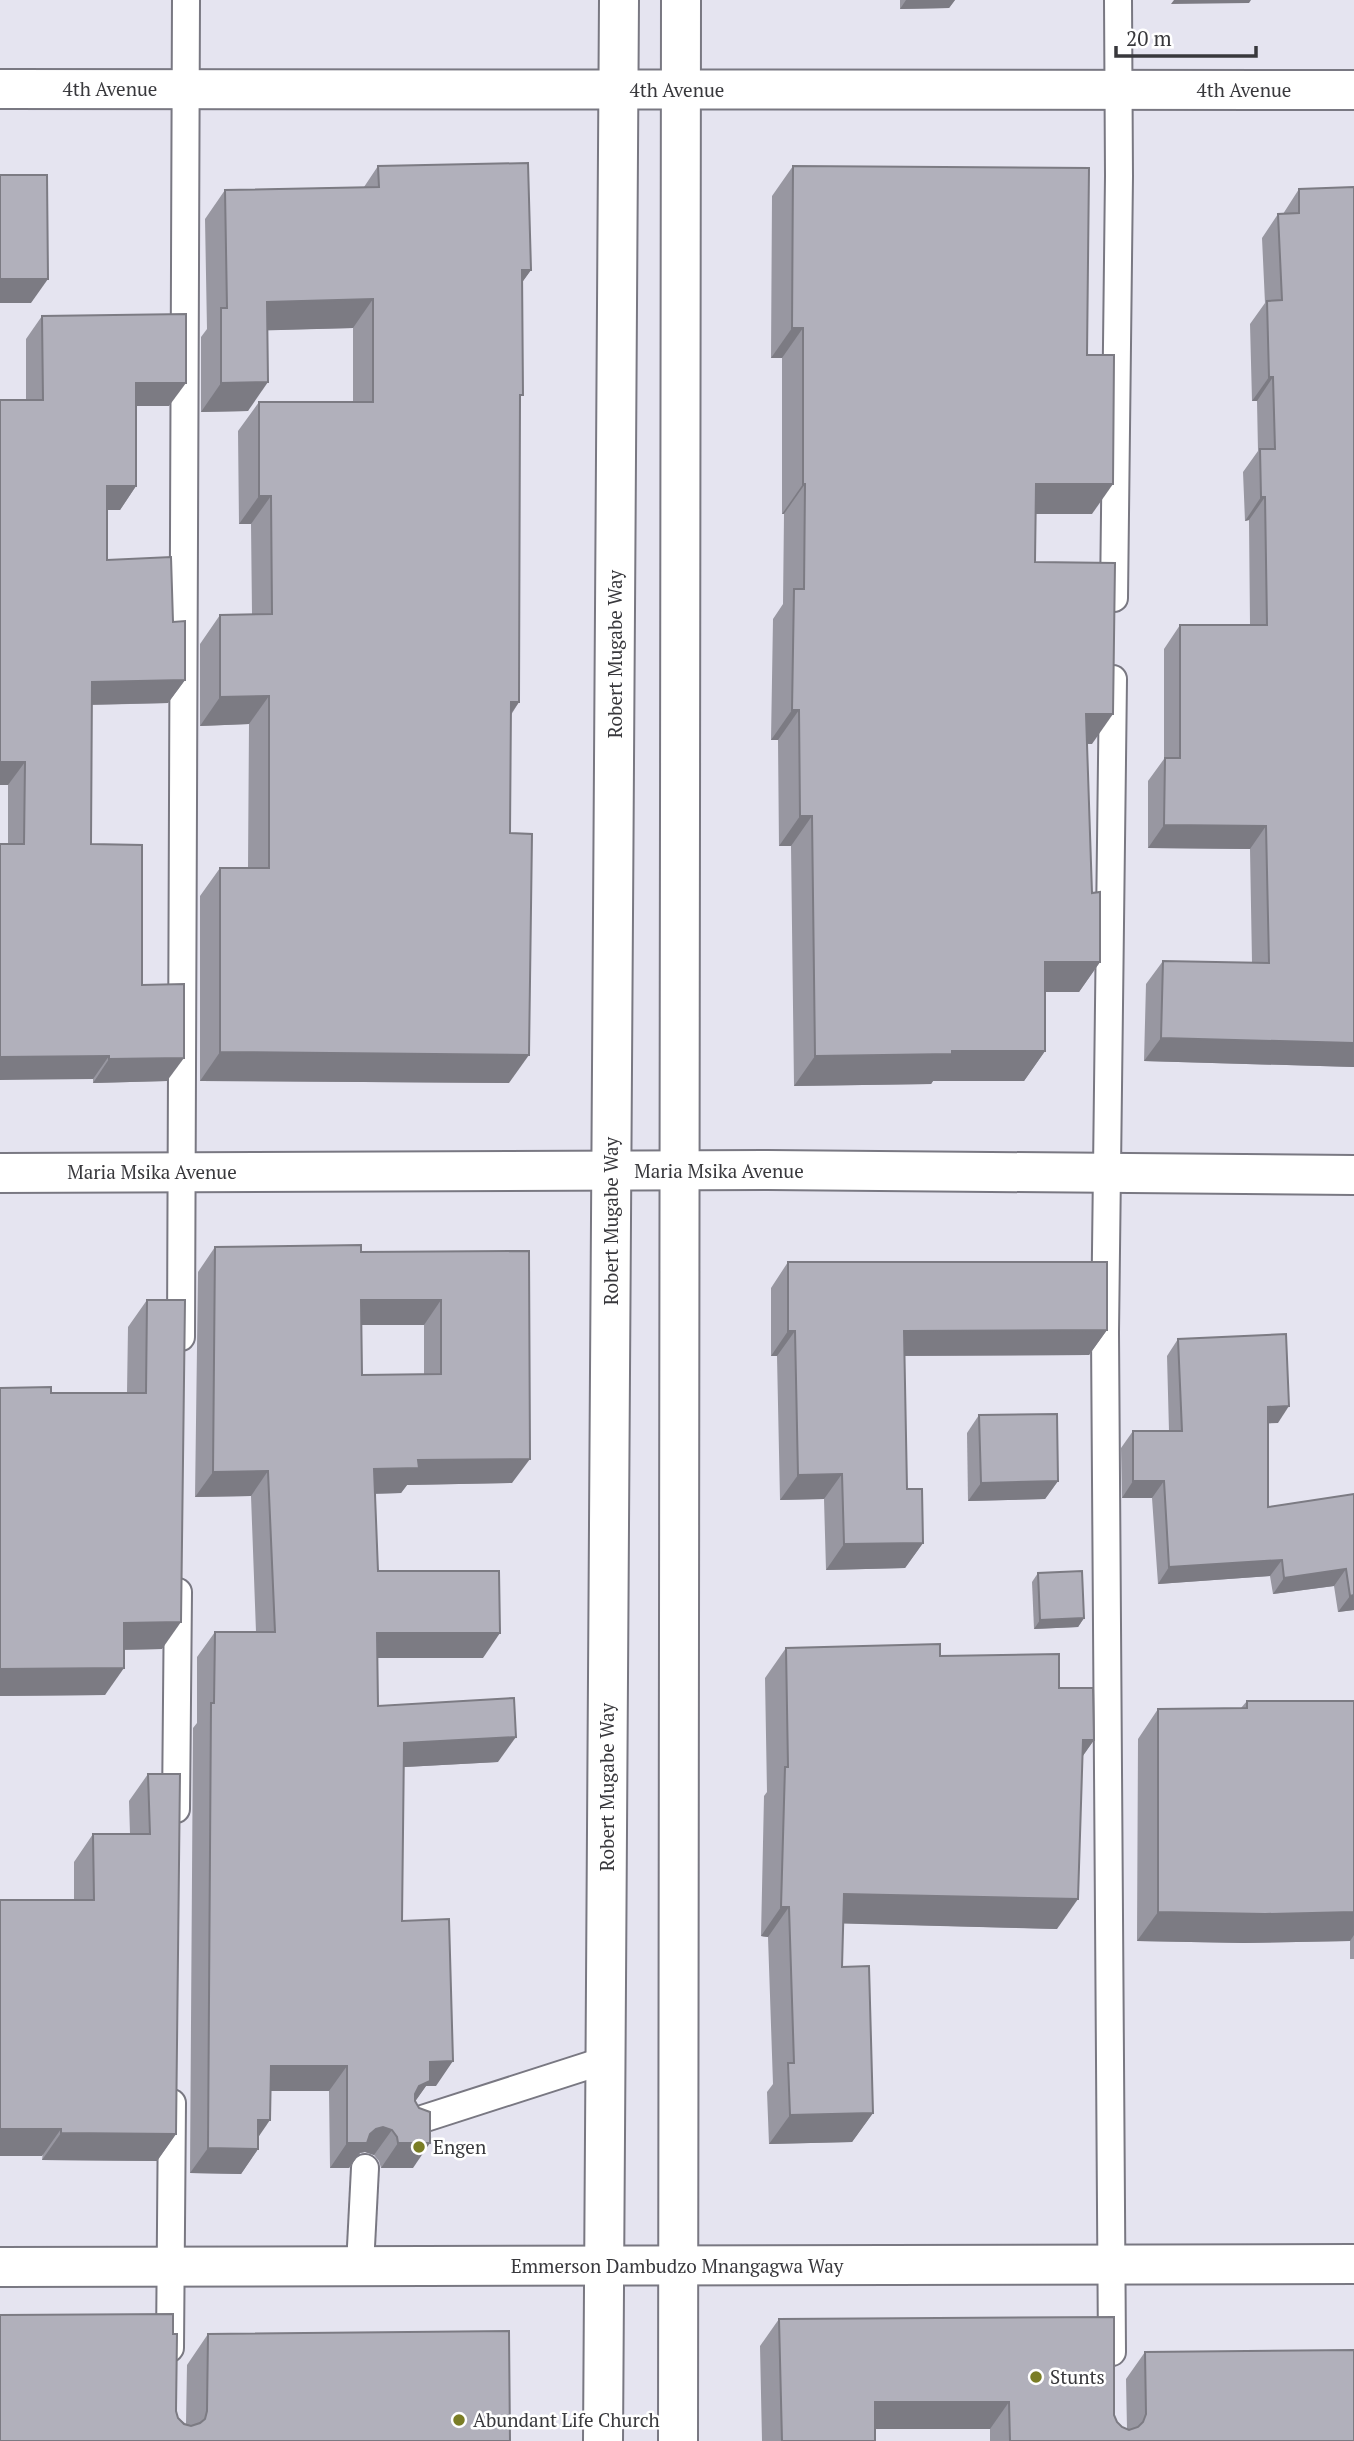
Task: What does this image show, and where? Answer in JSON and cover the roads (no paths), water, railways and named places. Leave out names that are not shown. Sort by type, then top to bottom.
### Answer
[{"type":"main road","name":"Robert Mugabe Way","points":[[603,2441],[619,0]]},
{"type":"main road","points":[[678,2441],[681,0]]},
{"type":"main road","name":"4th Avenue","points":[[0,89],[1354,90]]},
{"type":"main road","name":"Maria Msika Avenue","points":[[0,1173],[611,1170],[1354,1175]]},
{"type":"main road","name":"Emmerson Dambudzo Mnangagwa Way","points":[[0,2267],[1354,2264]]},
{"type":"lane","points":[[181,1366],[186,0]]},
{"type":"lane","points":[[1113,619],[1118,0]]},
{"type":"lane","points":[[1111,2376],[1105,1334],[1113,660]]},
{"type":"lane","points":[[176,1839],[179,1561]]},
{"type":"lane","points":[[413,2122],[606,2060]]},
{"type":"lane","points":[[170,2371],[173,2074]]},
{"type":"lane","points":[[360,2266],[365,2168]]},
{"type":"place","name":"Engen","points":[[419,2147]]},
{"type":"place","name":"Stunts","points":[[1036,2377]]},
{"type":"place","name":"Abundant Life Church","points":[[459,2420]]}]
